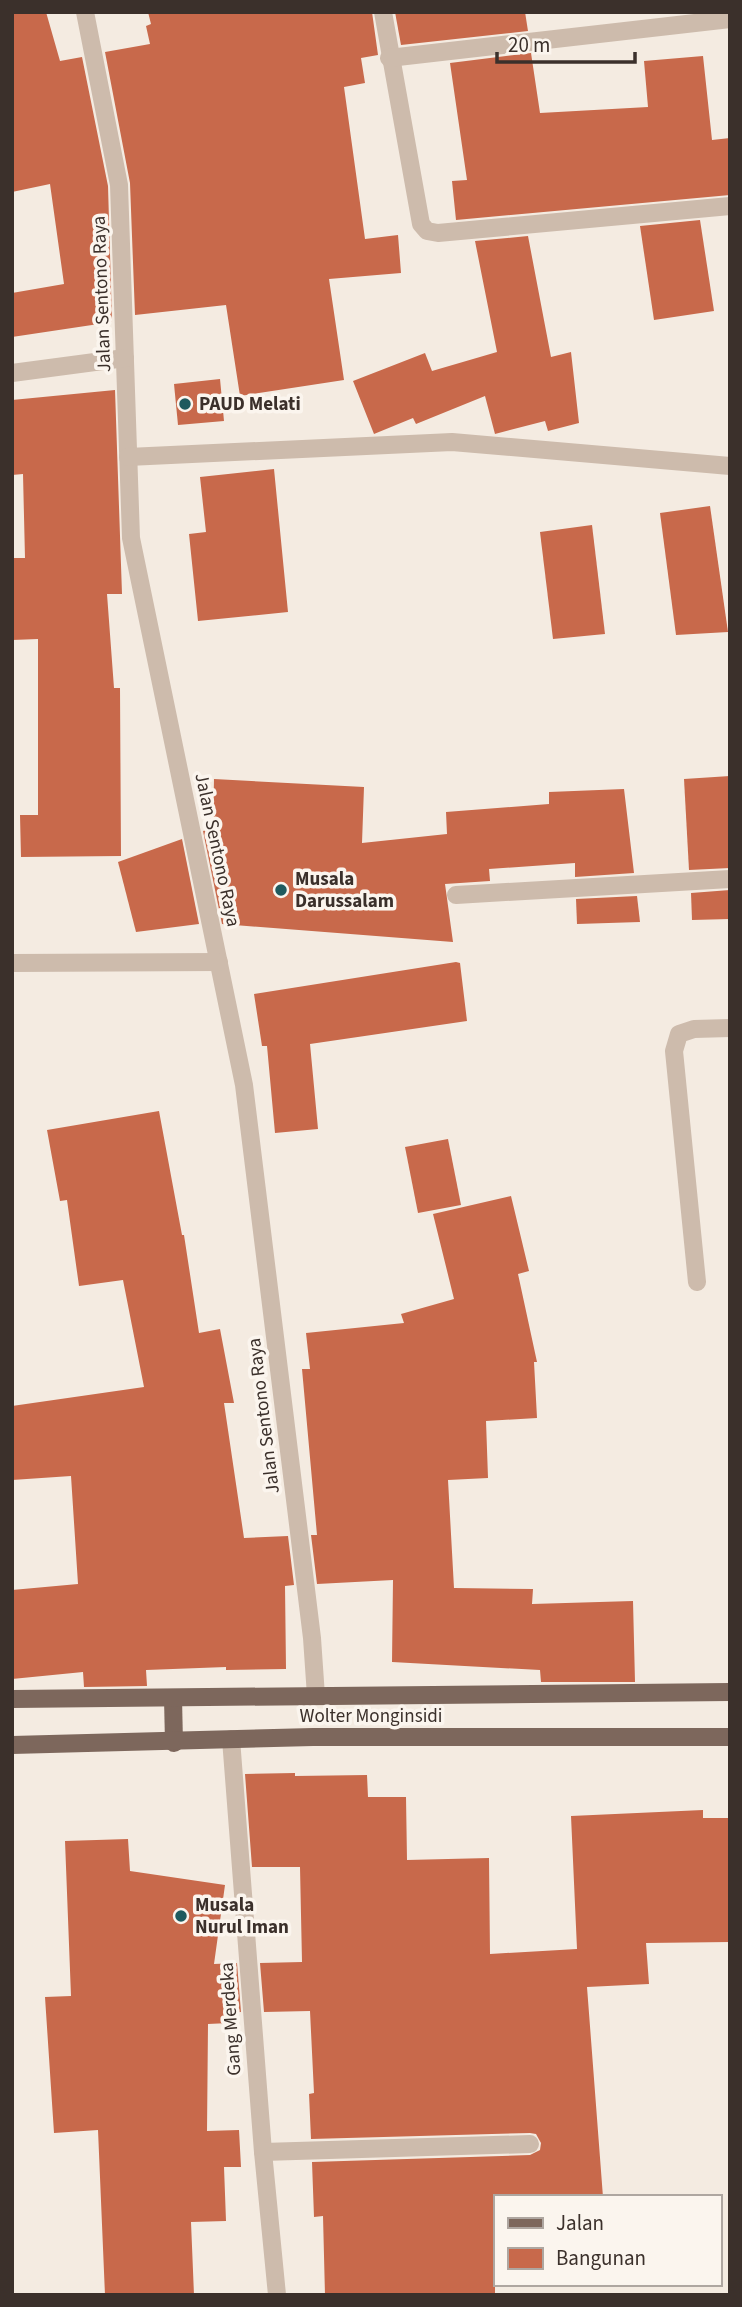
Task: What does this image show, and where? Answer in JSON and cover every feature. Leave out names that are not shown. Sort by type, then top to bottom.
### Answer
[{"type":"main road","name":"Wolter Monginsidi","points":[[12,1699],[730,1692]]},
{"type":"main road","points":[[173,1698],[174,1743]]},
{"type":"main road","name":"Wolter Monginsidi","points":[[12,1745],[174,1743],[231,1739],[730,1737]]},
{"type":"street","name":"Jalan Sentono Raya","points":[[85,12],[120,186],[131,538],[244,1085],[316,1696]]},
{"type":"street","points":[[383,12],[389,58],[421,224],[427,230],[439,233],[730,206]]},
{"type":"street","points":[[389,58],[730,19]]},
{"type":"street","points":[[12,373],[125,358]]},
{"type":"street","points":[[128,457],[452,442],[730,466]]},
{"type":"street","points":[[456,895],[730,879]]},
{"type":"street","points":[[12,963],[219,962]]},
{"type":"street","points":[[697,1282],[674,1051],[680,1034],[694,1028],[730,1028]]},
{"type":"street","name":"Gang Merdeka","points":[[231,1739],[262,2152],[277,2295]]},
{"type":"street","points":[[262,2152],[530,2144]]},
{"type":"building","points":[[12,12],[46,12],[60,61],[82,57],[108,186],[112,322],[12,337],[12,293],[64,284],[50,184],[12,192]]},
{"type":"building","points":[[148,12],[372,12],[378,55],[361,58],[365,83],[344,87],[365,239],[398,235],[401,273],[329,279],[344,380],[240,396],[226,305],[135,315],[130,183],[105,52],[150,44],[146,26],[151,24]]},
{"type":"building","points":[[395,12],[525,12],[528,31],[401,45]]},
{"type":"building","points":[[531,53],[540,113],[648,107],[644,61],[703,56],[712,140],[730,138],[730,195],[456,220],[452,181],[467,180],[450,63]]},
{"type":"building","points":[[700,220],[714,311],[654,320],[640,226]]},
{"type":"building","points":[[528,236],[551,357],[571,352],[579,423],[548,431],[545,421],[495,434],[485,396],[416,424],[413,418],[374,434],[353,381],[425,353],[432,371],[497,352],[475,241]]},
{"type":"building","name":"PAUD Melati","points":[[220,379],[224,421],[178,425],[174,384]]},
{"type":"building","points":[[115,390],[122,594],[107,594],[114,688],[120,688],[121,856],[21,857],[20,815],[38,815],[38,639],[12,640],[12,558],[25,558],[23,474],[12,475],[12,400]]},
{"type":"building","points":[[274,469],[288,612],[198,621],[189,534],[206,532],[200,477]]},
{"type":"building","points":[[710,506],[728,632],[676,635],[660,513]]},
{"type":"building","points":[[592,525],[605,634],[553,639],[540,532]]},
{"type":"building","points":[[730,776],[730,868],[689,870],[684,779]]},
{"type":"building","points":[[214,779],[364,787],[362,843],[447,834],[446,812],[549,804],[549,792],[624,789],[634,873],[575,877],[575,863],[489,869],[490,881],[445,884],[453,942],[222,924],[203,831],[213,828]]},
{"type":"building","points":[[182,839],[199,924],[136,932],[118,862]]},
{"type":"building","points":[[730,890],[730,919],[692,920],[691,893]]},
{"type":"building","points":[[637,896],[640,922],[577,924],[576,899]]},
{"type":"building","points":[[460,963],[467,1021],[310,1044],[318,1129],[275,1133],[267,1046],[262,1046],[254,994]]},
{"type":"building","points":[[159,1111],[184,1235],[199,1333],[220,1329],[234,1403],[224,1403],[244,1538],[288,1536],[294,1585],[285,1586],[286,1669],[226,1670],[226,1667],[146,1670],[147,1686],[84,1687],[83,1672],[12,1679],[12,1590],[78,1584],[71,1476],[12,1480],[12,1406],[144,1387],[123,1280],[79,1286],[67,1200],[60,1201],[47,1130]]},
{"type":"building","points":[[448,1139],[461,1205],[418,1213],[405,1147]]},
{"type":"building","points":[[511,1196],[529,1271],[518,1274],[537,1362],[534,1362],[537,1418],[486,1421],[488,1478],[448,1480],[454,1588],[533,1589],[532,1604],[633,1601],[635,1682],[541,1682],[540,1670],[392,1662],[393,1580],[317,1584],[311,1535],[317,1535],[302,1369],[310,1369],[306,1333],[404,1323],[401,1314],[454,1299],[433,1214]]},
{"type":"building","points":[[245,1774],[367,1775],[368,1797],[406,1797],[407,1860],[489,1858],[490,1954],[577,1949],[571,1816],[703,1810],[703,1818],[730,1818],[730,1942],[646,1943],[649,1984],[587,1987],[603,2195],[494,2195],[495,2295],[325,2295],[323,2216],[314,2217],[312,2162],[530,2155],[540,2150],[541,2143],[536,2134],[530,2133],[311,2139],[309,2094],[314,2093],[310,2011],[264,2012],[260,1963],[302,1962],[300,1867],[252,1867]]},
{"type":"building","points":[[128,1839],[130,1871],[225,1885],[214,1964],[237,1963],[241,2012],[229,2013],[229,2023],[208,2024],[207,2131],[239,2130],[241,2167],[224,2167],[226,2221],[191,2222],[194,2295],[105,2295],[98,2130],[54,2133],[45,1997],[71,1996],[65,1841]]},
{"type":"place","name":"PAUD Melati","points":[[185,404]]},
{"type":"place","name":"Musala Darussalam","points":[[281,890]]},
{"type":"place","name":"Musala Nurul Iman","points":[[181,1916]]}]
